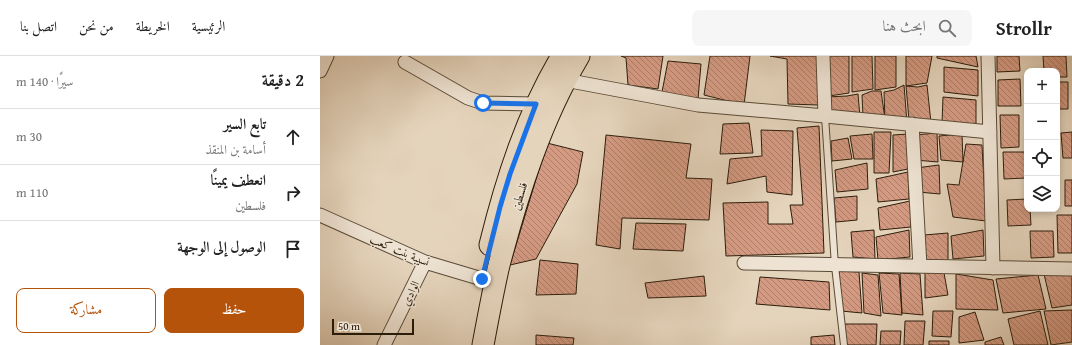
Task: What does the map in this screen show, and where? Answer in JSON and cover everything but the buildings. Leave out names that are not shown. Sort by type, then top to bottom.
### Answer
[{"type":"main road","name":"فلسطين","points":[[468,345],[482,279],[510,174],[536,104],[562,56]]},
{"type":"main road","name":"فلسطين","points":[[483,345],[499,266],[520,191],[551,109],[565,80],[580,56]]},
{"type":"street","points":[[320,71],[327,56]]},
{"type":"street","points":[[823,56],[825,116]]},
{"type":"street","points":[[987,57],[993,268]]},
{"type":"street","points":[[406,62],[468,98],[476,101],[483,103],[536,104]]},
{"type":"street","points":[[565,80],[698,106],[825,116],[990,132]]},
{"type":"street","points":[[912,124],[920,266]]},
{"type":"street","name":"نسيبة بنت كعب","points":[[320,215],[425,262],[482,279]]},
{"type":"street","name":"الوادي","points":[[384,345],[425,262]]},
{"type":"street","points":[[744,263],[835,266],[1072,269]]},
{"type":"lane","points":[[825,116],[835,266],[844,345]]},
{"type":"route","points":[[482,279],[510,174],[536,104],[483,103]]}]
